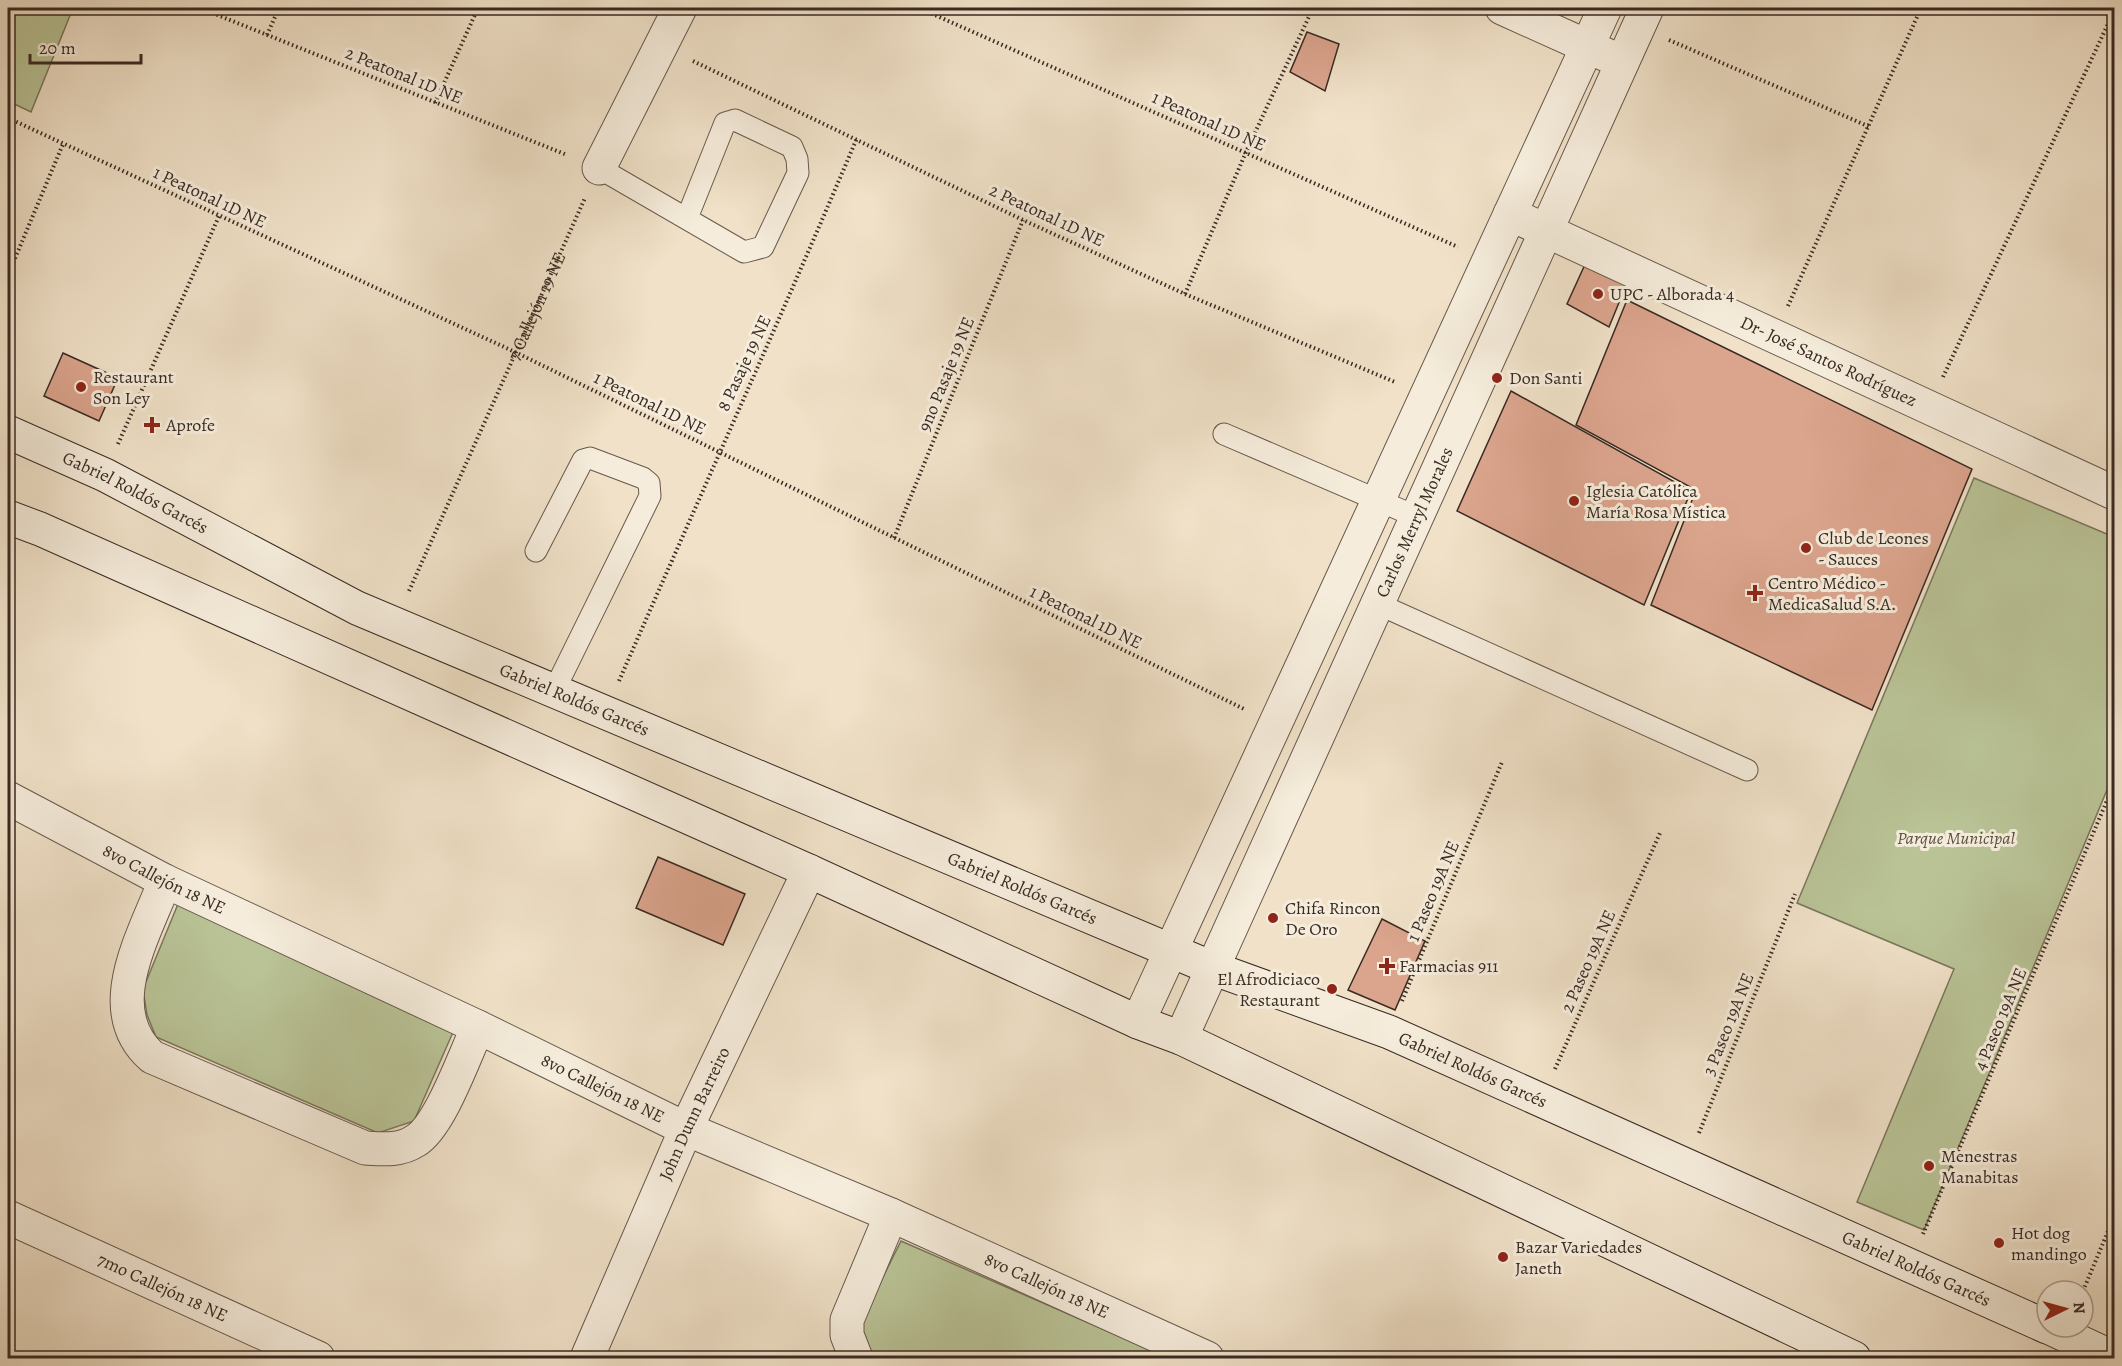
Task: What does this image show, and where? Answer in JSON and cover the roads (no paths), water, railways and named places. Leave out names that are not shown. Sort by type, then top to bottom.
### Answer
[{"type":"street","points":[[598,168],[680,8]]},
{"type":"street","points":[[1502,8],[1622,62]]},
{"type":"street","points":[[1138,1022],[1605,8]]},
{"type":"street","name":"Carlos Merryl Morales","points":[[1181,1038],[1643,17]]},
{"type":"street","name":"Dr- José Santos Rodríguez","points":[[1510,214],[2115,494]]},
{"type":"street","name":"Gabriel Roldós Garcés","points":[[8,432],[105,475],[357,608],[553,693],[1212,968],[1389,1032],[2035,1322]]},
{"type":"street","points":[[8,518],[40,529],[809,871],[1138,1022],[1181,1038],[1854,1359]]},
{"type":"street","name":"8vo Callejón 18 NE","points":[[8,798],[165,881],[478,1027],[686,1128],[891,1215],[1207,1359]]},
{"type":"street","name":"John Dunn Barreiro","points":[[587,1359],[686,1128],[809,871]]},
{"type":"street","points":[[165,881],[128,979],[126,1005],[129,1026],[138,1045],[152,1057],[365,1148],[391,1149],[415,1142],[430,1127],[478,1027]]},
{"type":"street","points":[[856,1359],[847,1335],[847,1320],[891,1215]]},
{"type":"street","name":"7mo Callejón 18 NE","points":[[8,1217],[318,1359]]},
{"type":"street","name":"Gabriel Roldós Garcés","points":[[2073,1339],[2115,1358]]},
{"type":"lane","points":[[598,168],[744,252],[763,247],[798,173],[797,159],[792,147],[735,120],[725,123],[687,219]]},
{"type":"lane","points":[[1224,434],[1417,517]]},
{"type":"lane","points":[[537,550],[583,460],[590,458],[643,478],[649,483],[650,496],[553,693]]},
{"type":"lane","points":[[1378,604],[1747,770]]},
{"type":"place","name":"UPC - Alborada 4","points":[[1598,294]]},
{"type":"place","name":"Don Santi","points":[[1497,378]]},
{"type":"place","name":"Restaurant Son Ley","points":[[81,387]]},
{"type":"place","name":"Aprofe","points":[[152,425]]},
{"type":"place","name":"Iglesia Católica María Rosa Mística","points":[[1574,501]]},
{"type":"place","name":"Club de Leones - Sauces","points":[[1806,548]]},
{"type":"place","name":"Centro Médico - MedicaSalud S.A.","points":[[1755,593]]},
{"type":"place","name":"Chifa Rincon De Oro","points":[[1273,918]]},
{"type":"place","name":"Farmacias 911","points":[[1387,966]]},
{"type":"place","name":"El Afrodiciaco Restaurant","points":[[1332,989]]},
{"type":"place","name":"Menestras Manabitas","points":[[1929,1166]]},
{"type":"place","name":"Hot dog mandingo","points":[[1999,1243]]},
{"type":"place","name":"Bazar Variedades Janeth","points":[[1503,1257]]},
{"type":"park label","name":"Parque Municipal","points":[[1956,838]]}]
